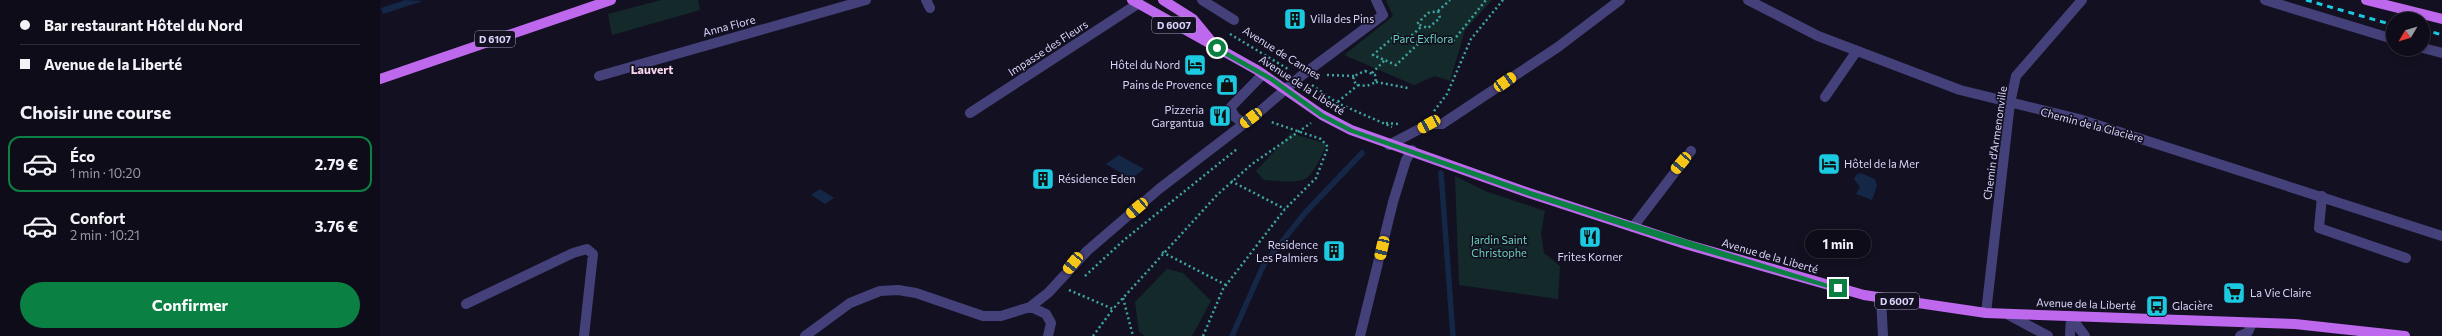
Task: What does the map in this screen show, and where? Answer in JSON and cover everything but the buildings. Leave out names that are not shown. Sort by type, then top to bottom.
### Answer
[{"type":"main road","name":"D 6107","points":[[380,79],[610,0]]},
{"type":"main road","name":"D 6007","points":[[1163,0],[1190,15],[1208,34],[1217,48]]},
{"type":"main road","points":[[2366,0],[2442,19]]},
{"type":"main road","name":"D 6007","points":[[1135,2],[1217,48]]},
{"type":"main road","name":"Avenue de la Liberté","points":[[1217,48],[1263,74],[1333,122],[1389,145],[1412,150],[1529,193],[1762,268],[1880,298],[1986,313],[2295,324],[2405,336]]},
{"type":"street","name":"Anna Flore","points":[[600,76],[644,62],[866,0]]},
{"type":"street","points":[[1202,0],[1234,20]]},
{"type":"street","points":[[805,336],[838,310],[861,297],[880,291],[898,290],[916,293],[982,317],[1004,317],[1040,302],[1073,263],[1159,189],[1300,77],[1382,15],[1376,0]]},
{"type":"street","points":[[1389,145],[1429,124],[1442,124],[1558,47],[1620,0]]},
{"type":"street","name":"Chemin de la Glacière","points":[[1748,0],[1816,35],[1856,52],[1960,90],[2079,119],[2322,196],[2442,236]]},
{"type":"street","name":"Chemin d'Armenonville","points":[[1986,313],[2010,103],[2016,76],[2082,0]]},
{"type":"street","points":[[2265,0],[2386,38]]},
{"type":"street","name":"Impasse des Fleurs","points":[[970,113],[1135,2]]},
{"type":"street","points":[[2430,50],[2442,53]]},
{"type":"street","points":[[1825,97],[1856,52]]},
{"type":"street","points":[[1244,123],[1235,117],[1230,108],[1263,74]]},
{"type":"street","points":[[1360,336],[1392,202],[1406,160],[1412,150]]},
{"type":"street","points":[[1633,227],[1691,151]]},
{"type":"street","points":[[2322,196],[2319,228],[2406,258]]},
{"type":"street","points":[[466,304],[573,252],[587,250],[593,254],[584,336]]},
{"type":"street","points":[[1880,298],[1883,336]]},
{"type":"street","points":[[1031,307],[1046,314],[1051,323],[1048,336]]},
{"type":"street","points":[[2007,314],[2048,336]]},
{"type":"street","points":[[2070,336],[2071,317]]},
{"type":"street","points":[[2071,317],[2085,336]]},
{"type":"street","points":[[2240,336],[2248,332],[2252,323]]},
{"type":"path","points":[[1438,11],[1440,18],[1428,28],[1417,24],[1428,13],[1438,11],[1450,0]]},
{"type":"path","points":[[1453,41],[1486,0]]},
{"type":"path","points":[[1429,124],[1434,111],[1447,94],[1471,39],[1503,0]]},
{"type":"path","points":[[1408,39],[1422,26]]},
{"type":"path","name":"Avenue de Cannes","points":[[1229,33],[1300,77],[1337,103],[1380,122]]},
{"type":"path","points":[[1397,34],[1419,43],[1396,64],[1385,60],[1373,55],[1397,34]]},
{"type":"path","points":[[1372,72],[1385,60]]},
{"type":"path","points":[[1376,82],[1377,79],[1372,72],[1365,71],[1354,76],[1354,83],[1364,87],[1376,82],[1408,88]]},
{"type":"path","points":[[1337,103],[1358,85]]},
{"type":"path","points":[[1204,336],[1226,285],[1285,209],[1316,178],[1328,147],[1321,139],[1272,121],[1266,126]]},
{"type":"path","points":[[1093,336],[1113,309],[1162,252],[1231,181],[1258,158],[1312,122]]},
{"type":"path","points":[[1081,280],[1124,240],[1242,145]]},
{"type":"path","points":[[1231,181],[1285,209]]},
{"type":"path","points":[[1162,252],[1226,285]]},
{"type":"path","points":[[1075,285],[1070,290],[1075,294],[1113,309]]},
{"type":"path","points":[[1123,298],[1133,336]]},
{"type":"green space","points":[[661,0],[698,0],[700,10],[612,35],[608,14]]},
{"type":"green space","name":"Parc Exflora","points":[[1386,0],[1492,0],[1465,30],[1450,81],[1435,76],[1414,85],[1344,55],[1393,16]]},
{"type":"green space","points":[[1291,133],[1327,144],[1311,174],[1299,181],[1264,180],[1256,171]]},
{"type":"green space","name":"Jardin Saint Christophe","points":[[1455,176],[1485,191],[1545,211],[1541,233],[1544,253],[1560,266],[1558,299],[1459,285]]},
{"type":"green space","points":[[1167,269],[1183,273],[1211,301],[1192,336],[1145,336],[1139,332],[1135,302]]},
{"type":"water","points":[[405,0],[423,1],[383,14],[381,8]]},
{"type":"water","points":[[1119,155],[1144,169],[1131,179],[1106,164]]},
{"type":"water","points":[[1861,173],[1875,179],[1877,186],[1872,200],[1856,194],[1860,187],[1854,179],[1856,175]]},
{"type":"water","points":[[820,189],[834,198],[825,204],[811,195]]},
{"type":"waterway","points":[[1232,336],[1264,264],[1305,213],[1362,153]]},
{"type":"waterway","points":[[1441,173],[1453,336]]},
{"type":"railway","points":[[2306,0],[2386,23]]},
{"type":"railway","points":[[2430,31],[2442,35]]},
{"type":"place","name":"Villa des Pins","points":[[1295,19]]},
{"type":"place","name":"Hôtel du Nord","points":[[1195,65]]},
{"type":"place","name":"Pains de Provence","points":[[1227,85]]},
{"type":"place","name":"Pizzeria Gargantua","points":[[1220,116]]},
{"type":"place","name":"Hôtel de la Mer","points":[[1829,164]]},
{"type":"place","name":"Résidence Eden","points":[[1043,179]]},
{"type":"place","name":"Frites Korner","points":[[1590,237]]},
{"type":"place","name":"Residence Les Palmiers","points":[[1334,251]]},
{"type":"place","name":"La Vie Claire","points":[[2234,293]]},
{"type":"place","name":"Glacière","points":[[2157,306]]},
{"type":"district","name":"Lauvert","points":[[652,70]]},
{"type":"route","points":[[1217,48],[1272,79],[1285,90],[1333,122],[1389,145],[1412,150],[1529,193],[1672,240],[1748,264],[1838,288]]}]
